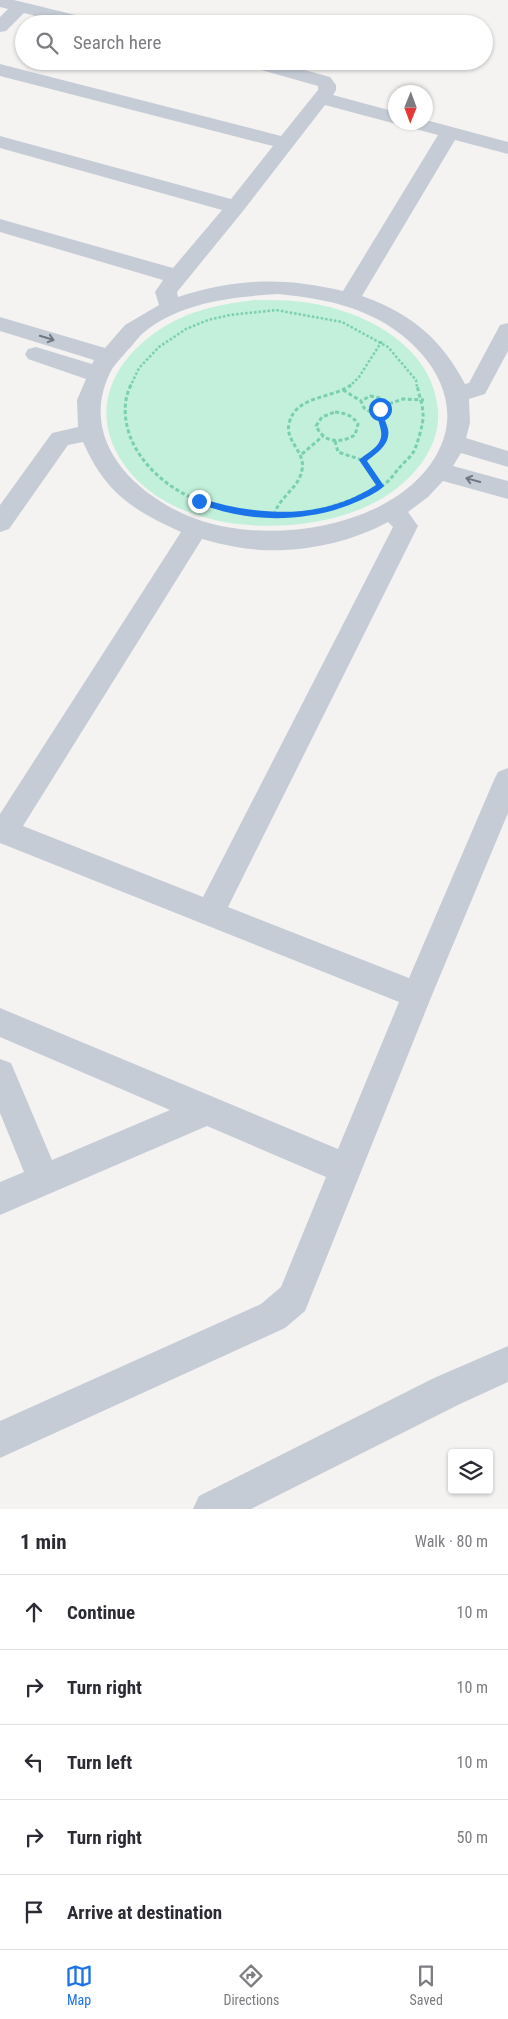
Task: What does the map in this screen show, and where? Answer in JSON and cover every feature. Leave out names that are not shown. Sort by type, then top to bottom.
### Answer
[{"type":"street","points":[[0,2],[51,15]]},
{"type":"street","points":[[0,27],[20,8]]},
{"type":"street","points":[[0,70],[285,144]]},
{"type":"street","points":[[171,307],[166,292],[236,207],[324,94],[327,85],[322,81],[282,70]]},
{"type":"street","points":[[324,94],[388,105]]},
{"type":"street","points":[[324,94],[388,115]]},
{"type":"street","points":[[433,115],[508,133]]},
{"type":"street","points":[[433,128],[508,148]]},
{"type":"street","points":[[350,298],[450,133]]},
{"type":"street","points":[[0,142],[236,207]]},
{"type":"street","points":[[0,225],[165,274],[178,276]]},
{"type":"street","points":[[278,287],[314,290],[350,298],[384,312],[413,331],[436,354],[457,394],[458,426],[454,443],[439,471],[419,492],[393,511],[359,526],[320,536],[278,540],[236,538],[196,529],[163,515],[134,497],[112,476],[96,452],[90,432],[88,400],[102,365],[134,328],[171,307],[204,295],[240,288],[278,287]]},
{"type":"street","points":[[0,324],[102,365]]},
{"type":"street","points":[[457,394],[477,389],[508,330]]},
{"type":"street","points":[[0,342],[102,365]]},
{"type":"street","points":[[0,523],[60,439],[90,432]]},
{"type":"street","points":[[454,443],[508,459]]},
{"type":"street","points":[[439,471],[508,490]]},
{"type":"street","points":[[210,914],[406,526],[393,511]]},
{"type":"street","points":[[196,529],[2,831],[416,995]]},
{"type":"street","points":[[0,1440],[273,1316],[294,1299],[416,995],[508,780]]},
{"type":"street","points":[[0,1022],[346,1169]]},
{"type":"street","points":[[0,1074],[44,1180]]},
{"type":"street","points":[[0,1199],[207,1110]]},
{"type":"street","points":[[212,1509],[447,1391],[508,1364]]},
{"type":"path","points":[[276,310],[322,315],[350,324],[382,341],[410,368],[418,383],[424,400],[425,417],[422,434],[415,450],[404,466],[380,486],[349,502],[325,510],[274,516],[222,509],[199,501],[159,478],[144,463],[134,448],[127,431],[126,397],[132,380],[141,365],[154,351],[187,328],[230,314],[276,310]]},
{"type":"path","points":[[274,516],[275,506],[301,474],[302,454],[288,432],[288,424],[292,414],[308,401],[343,390],[357,380],[373,350],[382,341]]},
{"type":"path","points":[[343,390],[361,401],[364,408],[369,411],[380,409],[390,402],[406,398],[424,400]]},
{"type":"path","points":[[361,401],[365,397],[376,396],[381,398],[383,406]]},
{"type":"path","points":[[362,460],[379,448],[384,440],[385,431],[380,409]]},
{"type":"path","points":[[335,412],[350,415],[358,424],[356,435],[343,441],[335,441],[323,436],[316,426],[322,417],[335,412]]},
{"type":"path","points":[[302,454],[323,436]]},
{"type":"path","points":[[335,441],[340,453],[355,456],[362,460],[380,486]]},
{"type":"green space","points":[[254,300],[303,302],[347,313],[369,322],[390,334],[408,349],[423,366],[433,387],[438,410],[438,424],[435,437],[422,462],[392,492],[350,513],[315,522],[277,526],[238,524],[201,516],[167,502],[138,481],[117,453],[109,431],[107,410],[110,389],[119,371],[131,354],[165,326],[185,316],[236,302]]},
{"type":"route","points":[[199,501],[222,509],[247,514],[274,516],[325,510],[370,492],[380,486],[368,466],[362,460],[383,443],[385,431],[380,409]]}]
